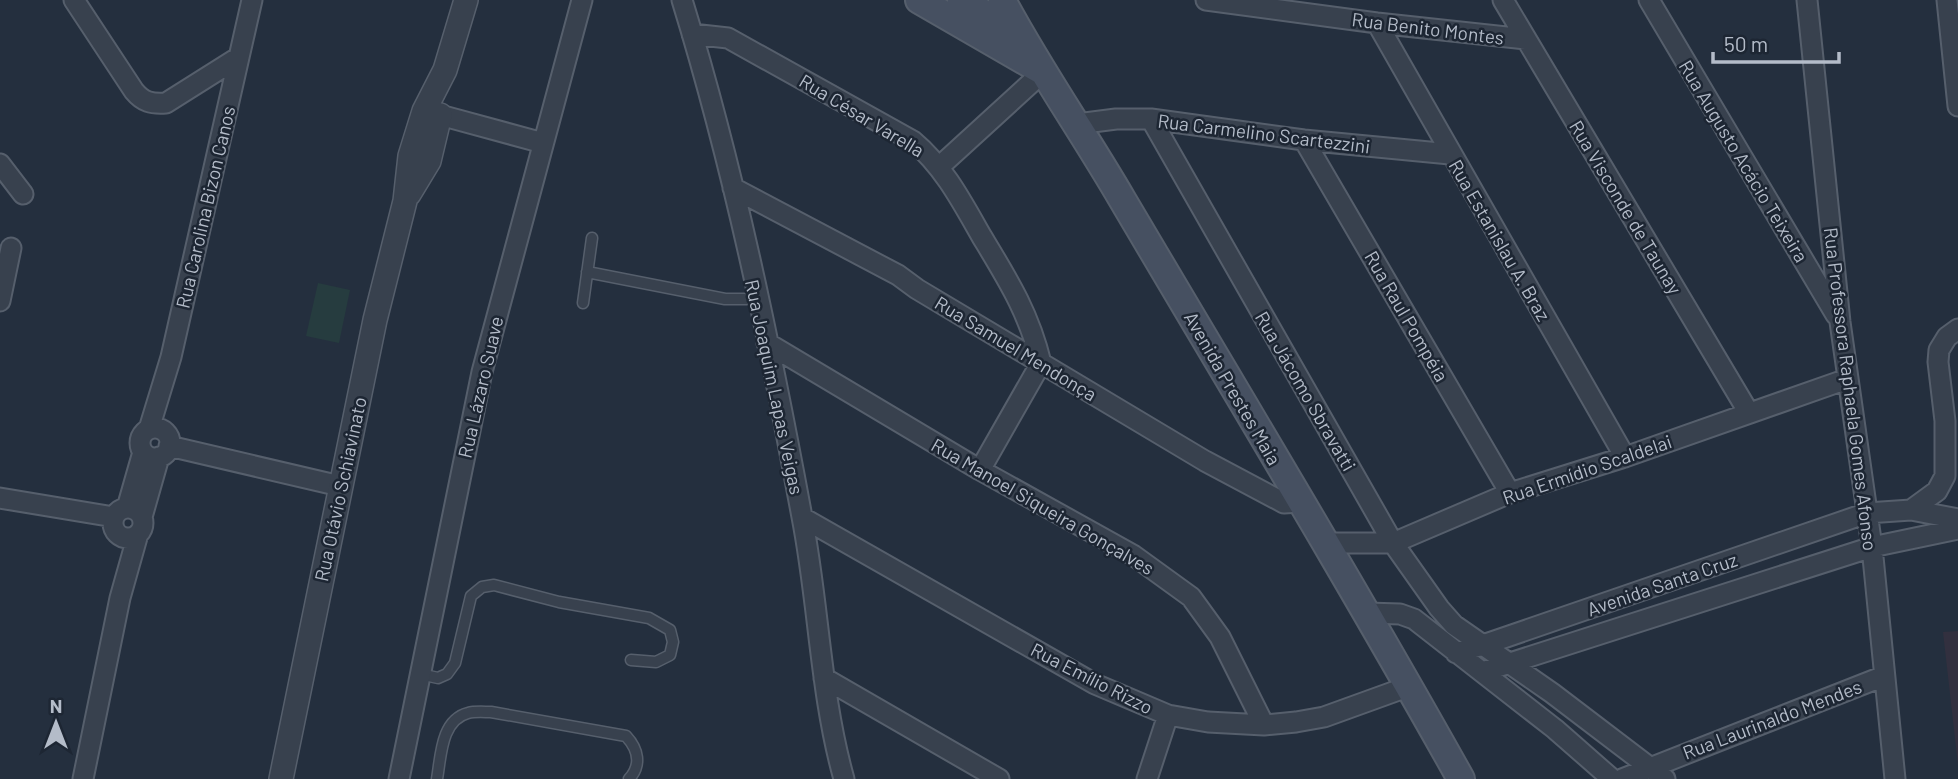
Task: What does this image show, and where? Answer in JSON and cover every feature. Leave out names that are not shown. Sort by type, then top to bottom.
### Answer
[{"type":"main road","points":[[919,0],[1043,72]]},
{"type":"main road","points":[[961,0],[1021,35]]},
{"type":"main road","name":"Avenida Prestes Maia","points":[[1002,0],[1326,542],[1461,779]]},
{"type":"street","name":"Rua Carolina Bizon Canos","points":[[83,779],[120,598],[128,522],[157,444],[171,357],[252,0]]},
{"type":"street","name":"Rua Otávio Schiavinato","points":[[281,779],[375,320],[405,201],[410,156],[432,113],[466,0]]},
{"type":"street","name":"Rua Lázaro Suave","points":[[399,779],[482,372],[582,0]]},
{"type":"street","name":"Rua Joaquim Lapas Veigas","points":[[682,0],[733,188],[767,343],[803,518],[824,678],[844,779]]},
{"type":"street","name":"Rua Benito Montes","points":[[1206,0],[1525,39]]},
{"type":"street","name":"Rua Visconde de Taunay","points":[[1503,0],[1749,413]]},
{"type":"street","name":"Rua Augusto Acácio Teixeira","points":[[1649,0],[1840,322]]},
{"type":"street","name":"Rua Professora Raphaela Gomes Afonso","points":[[1807,0],[1840,322],[1872,547],[1895,779]]},
{"type":"street","points":[[1947,0],[1957,93]]},
{"type":"street","points":[[82,3],[142,100],[154,104],[166,103],[239,57]]},
{"type":"street","name":"Rua Estanislau A. Braz","points":[[1377,23],[1625,457]]},
{"type":"street","name":"Rua César Varella","points":[[692,34],[728,38],[913,141],[928,154],[957,193],[1022,304],[1034,332],[1041,363]]},
{"type":"street","points":[[939,167],[1043,72]]},
{"type":"street","points":[[432,113],[543,143]]},
{"type":"street","name":"Rua Carmelino Scartezzini","points":[[1077,124],[1115,119],[1151,119],[1450,154]]},
{"type":"street","name":"Rua Jácomo Sbravatti","points":[[1151,119],[1393,542],[1439,608],[1454,625],[1511,664],[1665,779]]},
{"type":"street","name":"Rua Raul Pompéia","points":[[1304,139],[1510,493]]},
{"type":"street","points":[[0,164],[23,194]]},
{"type":"street","name":"Rua Samuel Mendonça","points":[[733,188],[898,275],[1041,363],[1257,489],[1284,503],[1300,502]]},
{"type":"street","points":[[0,300],[11,248]]},
{"type":"street","points":[[1911,510],[1937,491],[1945,476],[1945,422],[1939,350],[1947,337],[1958,329]]},
{"type":"street","name":"Rua Manoel Siqueira Gonçalves","points":[[767,343],[980,470],[1133,555],[1191,597],[1220,636],[1264,725]]},
{"type":"street","points":[[980,470],[1041,363]]},
{"type":"street","name":"Rua Ermídio Scaldelai","points":[[1326,542],[1393,542],[1510,493],[1625,457],[1847,379]]},
{"type":"street","points":[[157,444],[340,486]]},
{"type":"street","points":[[0,498],[128,522]]},
{"type":"street","name":"Avenida Santa Cruz","points":[[1456,653],[1867,513],[1911,510],[1958,519]]},
{"type":"street","name":"Rua Emílio Rizzo","points":[[803,518],[1095,684],[1168,715],[1208,722],[1264,725],[1324,717],[1407,687]]},
{"type":"street","name":"Avenida Santa Cruz","points":[[1482,672],[1872,547],[1958,529]]},
{"type":"street","points":[[1367,612],[1400,614],[1414,619],[1555,729],[1612,779]]},
{"type":"street","name":"Rua Laurinaldo Mendes","points":[[1622,779],[1884,676]]},
{"type":"street","points":[[824,678],[992,777]]},
{"type":"street","points":[[1147,779],[1168,715]]},
{"type":"lane","points":[[583,303],[592,238]]},
{"type":"lane","points":[[587,272],[725,299],[757,299]]},
{"type":"lane","points":[[420,674],[438,677],[447,674],[455,663],[471,596],[482,587],[494,585],[559,602],[649,618],[670,630],[673,642],[670,655],[656,662],[631,660]]},
{"type":"lane","points":[[437,779],[445,733],[454,722],[468,713],[491,712],[626,736],[636,747],[637,758],[636,769],[629,779]]},
{"type":"shaded area","points":[[1958,631],[1958,765],[1943,632]]},
{"type":"green space","points":[[318,283],[350,290],[339,343],[306,336]]}]
